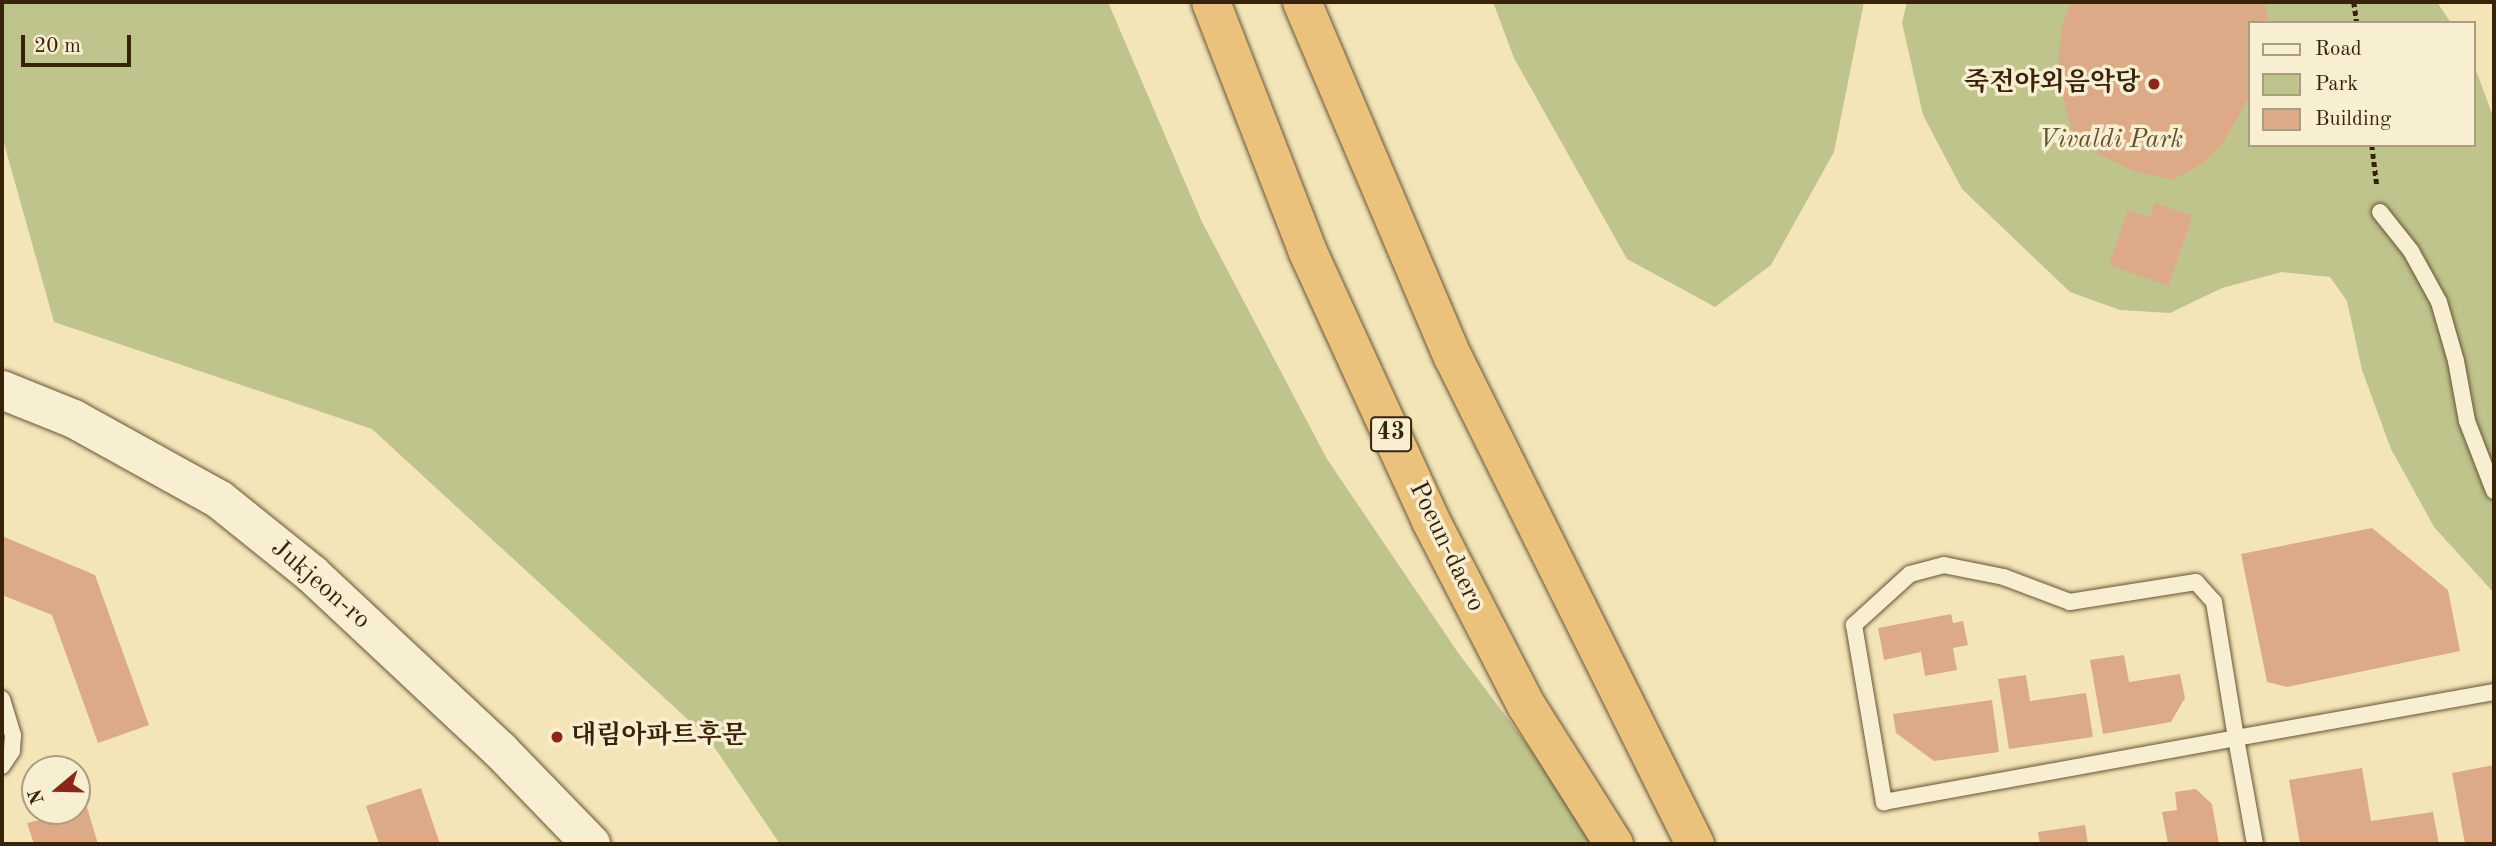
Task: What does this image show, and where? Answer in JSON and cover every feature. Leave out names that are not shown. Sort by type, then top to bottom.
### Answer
[{"type":"highway","name":"Poeun-daero","points":[[1211,2],[1307,250],[1431,520],[1525,705],[1614,844]]},
{"type":"highway","points":[[1302,2],[1453,357],[1695,844]]},
{"type":"street","name":"Jukjeon-ro","points":[[2,390],[74,419],[220,500],[312,574],[500,750],[591,844]]},
{"type":"lane","points":[[2380,212],[2411,251],[2439,302],[2456,361],[2467,421],[2494,491]]},
{"type":"lane","points":[[2255,844],[2236,738],[2214,603],[2196,582],[2070,602],[2004,577],[1944,565],[1910,574],[1854,625],[1884,802],[2236,738],[2494,691]]},
{"type":"lane","points":[[2,699],[13,735],[12,751],[2,766]]},
{"type":"path","points":[[2354,2],[2357,21]]},
{"type":"path","points":[[2372,147],[2380,212]]},
{"type":"green space","points":[[2,2],[1108,2],[1202,222],[1327,459],[1459,654],[1602,844],[780,844],[708,738],[372,429],[54,322],[2,136]]},
{"type":"green space","points":[[1493,2],[1864,2],[1834,152],[1771,265],[1715,307],[1627,259],[1514,58]]},
{"type":"green space","name":"Vivaldi Park","points":[[1907,2],[2437,2],[2450,21],[2248,21],[2248,147],[2475,147],[2475,67],[2494,119],[2494,593],[2434,527],[2391,449],[2362,370],[2347,301],[2330,277],[2282,272],[2222,288],[2170,313],[2120,310],[2070,292],[1962,189],[1923,115],[1902,23]]},
{"type":"building","name":"죽전야외음악당","points":[[2071,2],[2265,2],[2268,21],[2248,21],[2248,99],[2223,143],[2203,163],[2173,180],[2134,171],[2093,151],[2072,132],[2057,72],[2062,27]]},
{"type":"building","points":[[2155,203],[2192,216],[2168,286],[2109,265],[2128,210],[2150,218]]},
{"type":"building","points":[[2372,528],[2448,590],[2460,651],[2287,687],[2267,682],[2241,554]]},
{"type":"building","points":[[2,536],[95,575],[149,725],[98,743],[52,615],[2,595]]},
{"type":"building","points":[[1951,614],[1953,623],[1963,621],[1968,645],[1953,648],[1957,670],[1925,676],[1921,652],[1884,660],[1878,628]]},
{"type":"building","points":[[2124,655],[2129,682],[2180,674],[2185,698],[2171,722],[2103,734],[2090,660]]},
{"type":"building","points":[[2026,675],[2030,701],[2086,693],[2093,737],[2009,749],[1998,679]]},
{"type":"building","points":[[1992,700],[1999,752],[1934,761],[1896,733],[1893,714]]},
{"type":"building","points":[[2494,765],[2494,844],[2465,844],[2452,773]]},
{"type":"building","points":[[2362,768],[2371,821],[2433,812],[2439,844],[2300,844],[2289,780]]},
{"type":"building","points":[[421,788],[440,844],[379,844],[366,806]]},
{"type":"building","points":[[2196,789],[2212,804],[2219,844],[2168,844],[2162,812],[2177,810],[2175,792]]},
{"type":"building","points":[[91,821],[98,844],[34,844],[28,825],[91,825]]},
{"type":"building","points":[[2085,825],[2088,844],[2040,844],[2038,832]]},
{"type":"place","name":"죽전야외음악당","points":[[2154,84]]},
{"type":"place","name":"대림아파트후문","points":[[557,737]]}]
